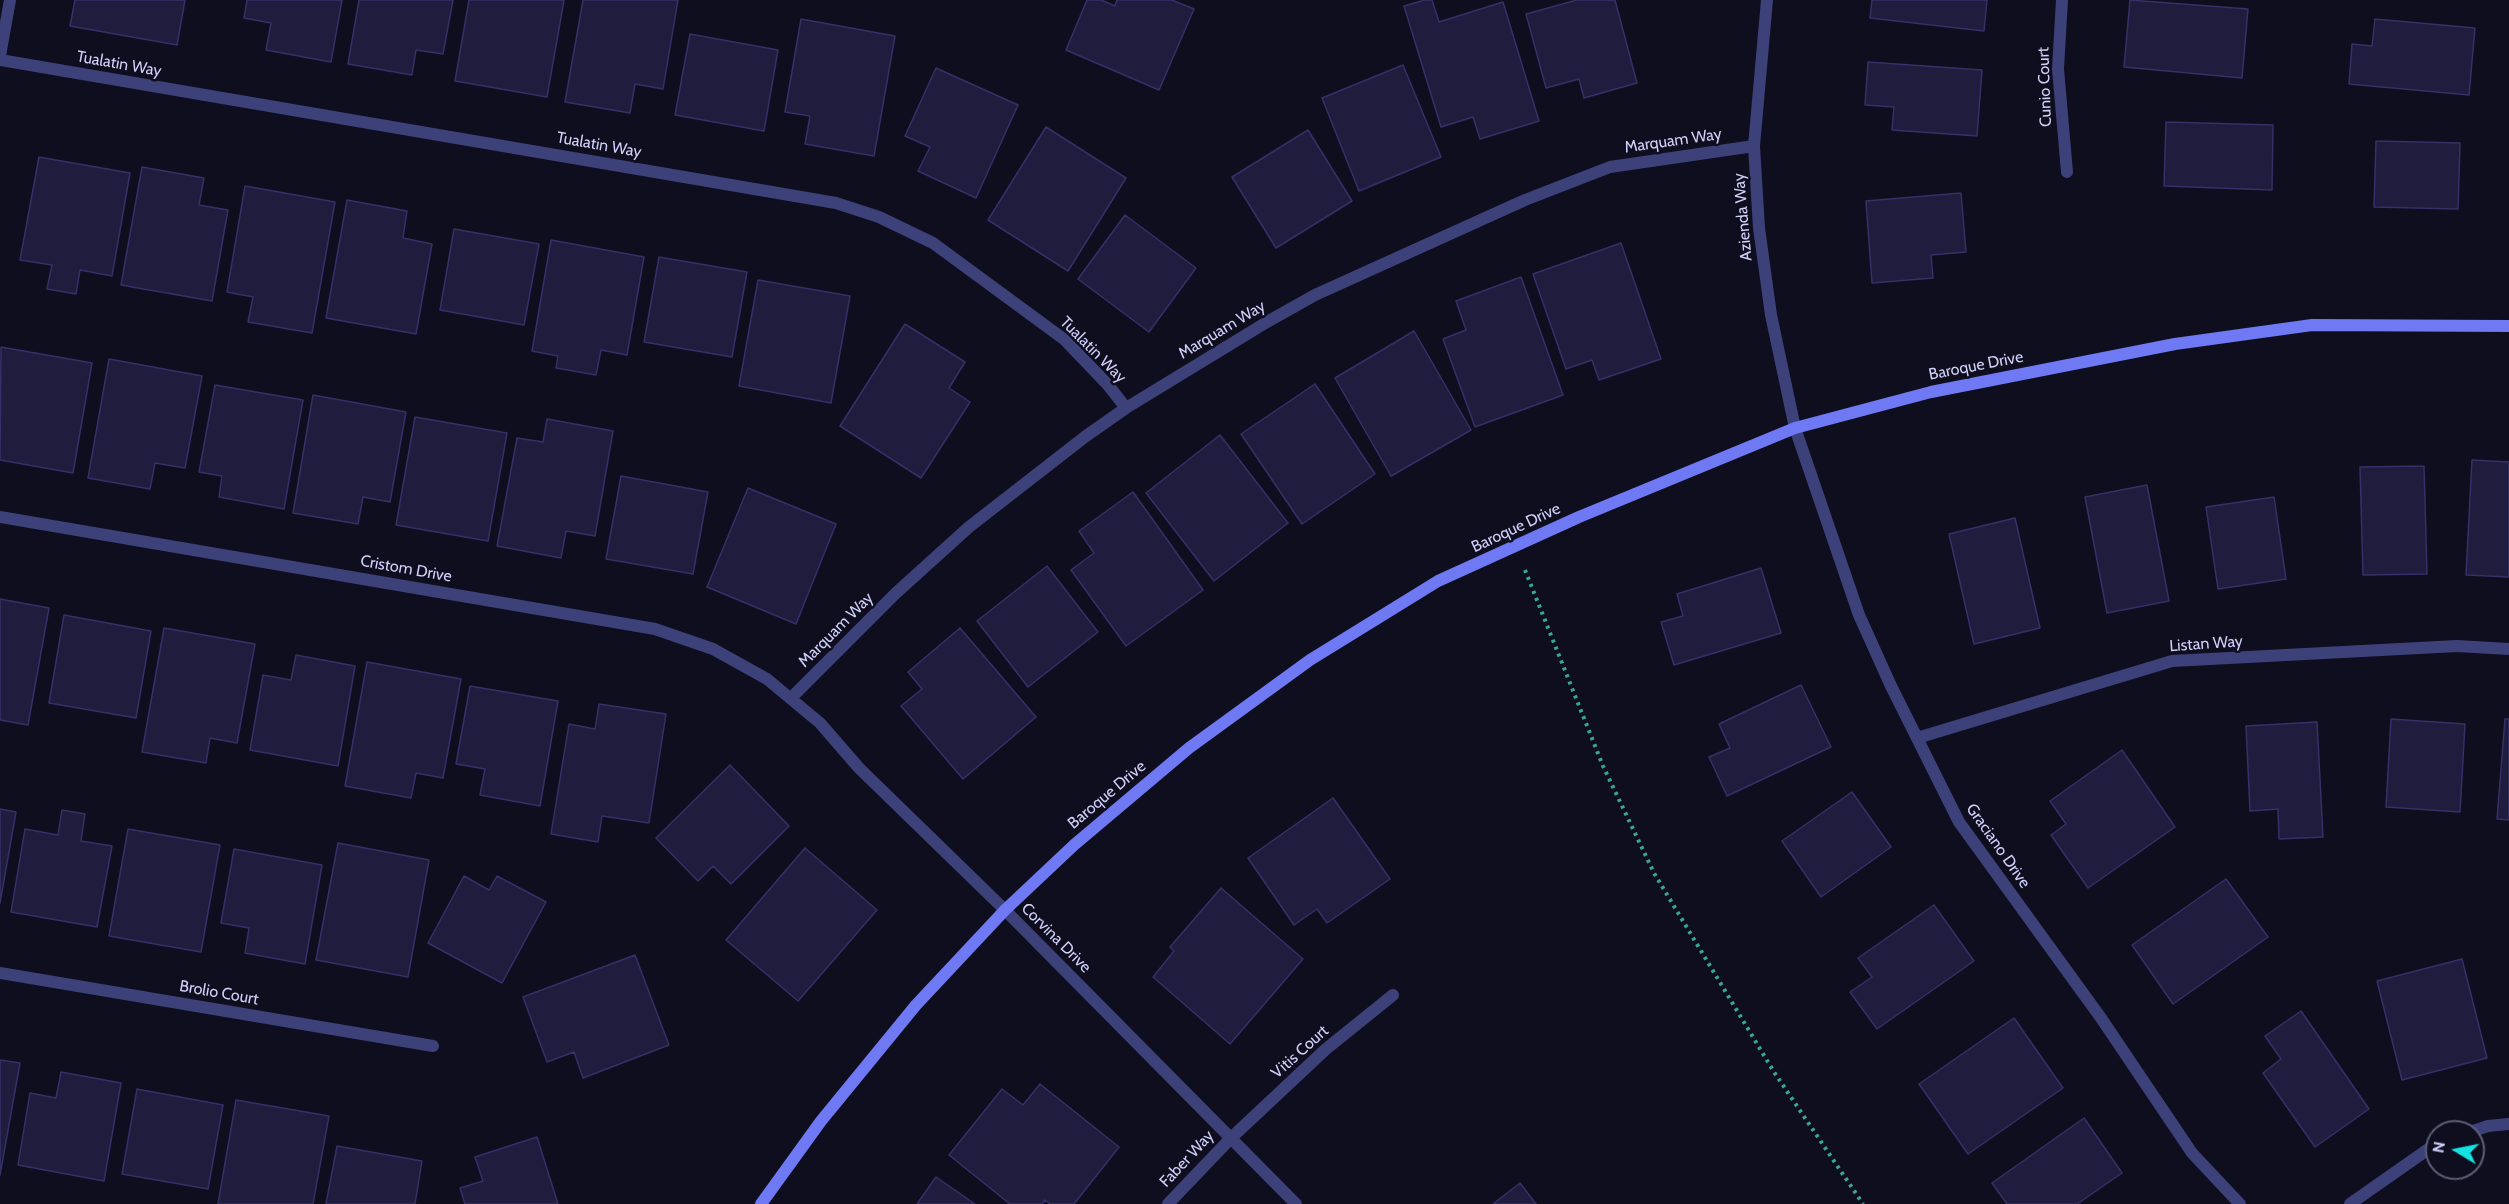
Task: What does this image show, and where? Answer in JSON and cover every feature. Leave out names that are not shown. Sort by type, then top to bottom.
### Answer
[{"type":"street","points":[[0,58],[10,0]]},
{"type":"street","name":"Azienda Way","points":[[1767,0],[1754,146],[1760,238],[1771,315],[1795,428]]},
{"type":"street","name":"Cunio Court","points":[[2062,0],[2058,69],[2067,172]]},
{"type":"street","name":"Tualatin Way","points":[[0,58],[836,203],[879,217],[933,243],[1065,340],[1108,385],[1126,408]]},
{"type":"street","name":"Marquam Way","points":[[791,698],[896,592],[969,527],[1086,436],[1126,408],[1315,295],[1525,200],[1610,167],[1754,146]]},
{"type":"street","name":"Baroque Drive","points":[[761,1204],[821,1120],[909,1014],[1005,910],[1074,845],[1189,748],[1310,660],[1438,581],[1579,516],[1795,428],[1931,392],[2187,343],[2312,325],[2509,326]]},
{"type":"street","name":"Graciano Drive","points":[[1795,428],[1859,615],[1959,822],[2101,1018],[2192,1153],[2240,1204]]},
{"type":"street","name":"Cristom Drive","points":[[0,517],[655,628],[713,649],[767,679],[791,698]]},
{"type":"street","name":"Listan Way","points":[[1917,738],[2172,661],[2457,646],[2509,649]]},
{"type":"street","name":"Corvina Drive","points":[[791,698],[820,723],[859,768],[1005,910],[1296,1204]]},
{"type":"street","name":"Brolio Court","points":[[0,973],[433,1046]]},
{"type":"street","name":"Vitis Court","points":[[1231,1137],[1326,1049],[1393,995]]},
{"type":"street","points":[[2485,1127],[2509,1124]]},
{"type":"street","name":"Faber Way","points":[[1168,1204],[1231,1137]]},
{"type":"street","points":[[2350,1204],[2425,1151]]},
{"type":"path","points":[[1516,547],[1603,766],[1654,873],[1774,1072],[1863,1204]]},
{"type":"building","points":[[75,0],[185,0],[177,45],[70,26]]},
{"type":"building","points":[[247,0],[342,0],[331,62],[266,50],[271,23],[244,18]]},
{"type":"building","points":[[359,0],[453,0],[443,54],[416,50],[412,75],[348,64]]},
{"type":"building","points":[[469,0],[564,0],[547,97],[455,81]]},
{"type":"building","points":[[583,0],[678,0],[663,89],[635,84],[630,113],[565,102]]},
{"type":"building","points":[[1087,0],[1101,0],[1115,6],[1117,0],[1172,0],[1194,9],[1159,90],[1066,50]]},
{"type":"building","points":[[1432,0],[1439,22],[1503,2],[1539,121],[1480,139],[1473,117],[1441,127],[1404,6]]},
{"type":"building","points":[[1577,0],[1615,0],[1637,83],[1584,98],[1579,79],[1546,88],[1526,14]]},
{"type":"building","points":[[1872,0],[1987,0],[1984,31],[1870,18]]},
{"type":"building","points":[[2130,0],[2248,9],[2242,78],[2124,67]]},
{"type":"building","points":[[801,19],[895,36],[874,156],[805,144],[810,116],[785,112]]},
{"type":"building","points":[[2375,19],[2475,28],[2469,95],[2349,84],[2352,44],[2372,46]]},
{"type":"building","points":[[690,34],[778,50],[764,131],[675,115]]},
{"type":"building","points":[[1868,62],[1982,70],[1977,136],[1892,130],[1894,107],[1865,105]]},
{"type":"building","points":[[1403,65],[1441,157],[1359,191],[1322,98]]},
{"type":"building","points":[[936,68],[1018,105],[976,198],[918,171],[930,147],[905,136]]},
{"type":"building","points":[[2166,122],[2273,125],[2272,190],[2164,186]]},
{"type":"building","points":[[1046,127],[1126,178],[1068,271],[988,220]]},
{"type":"building","points":[[1308,130],[1352,201],[1276,248],[1232,177]]},
{"type":"building","points":[[2376,141],[2460,143],[2458,209],[2374,207]]},
{"type":"building","points":[[39,157],[130,173],[112,276],[80,270],[76,294],[47,289],[52,265],[20,260]]},
{"type":"building","points":[[142,167],[204,178],[199,205],[228,210],[212,301],[121,285]]},
{"type":"building","points":[[245,186],[335,202],[312,333],[248,322],[253,297],[227,292]]},
{"type":"building","points":[[1961,193],[1966,252],[1931,255],[1933,278],[1872,283],[1866,201]]},
{"type":"building","points":[[347,200],[407,211],[403,238],[432,244],[416,334],[326,318]]},
{"type":"building","points":[[1125,215],[1196,268],[1149,332],[1078,279]]},
{"type":"building","points":[[454,229],[539,244],[524,325],[440,310]]},
{"type":"building","points":[[551,240],[644,257],[627,355],[601,350],[596,375],[556,368],[558,356],[532,351]]},
{"type":"building","points":[[1621,243],[1661,359],[1599,380],[1592,360],[1566,369],[1533,274]]},
{"type":"building","points":[[659,257],[747,272],[732,357],[644,342]]},
{"type":"building","points":[[1521,277],[1563,395],[1475,427],[1443,339],[1466,330],[1456,301]]},
{"type":"building","points":[[758,280],[850,296],[831,403],[739,386]]},
{"type":"building","points":[[905,324],[965,362],[949,388],[970,402],[921,478],[840,426]]},
{"type":"building","points":[[1414,331],[1471,430],[1391,476],[1335,378]]},
{"type":"building","points":[[1,347],[92,363],[73,473],[0,460]]},
{"type":"building","points":[[109,359],[202,376],[185,468],[155,463],[150,489],[88,478]]},
{"type":"building","points":[[1315,384],[1375,474],[1302,524],[1241,434]]},
{"type":"building","points":[[215,385],[303,400],[284,509],[219,497],[222,476],[199,472]]},
{"type":"building","points":[[313,395],[406,412],[390,502],[363,497],[358,524],[293,513]]},
{"type":"building","points":[[415,417],[507,433],[488,541],[396,525]]},
{"type":"building","points":[[547,419],[613,431],[595,536],[566,531],[561,558],[497,546],[517,438],[543,442]]},
{"type":"building","points":[[1220,435],[1288,523],[1214,581],[1146,493]]},
{"type":"building","points":[[2472,460],[2509,462],[2509,577],[2466,575]]},
{"type":"building","points":[[2424,466],[2427,574],[2363,575],[2360,467]]},
{"type":"building","points":[[621,476],[708,492],[693,574],[606,559]]},
{"type":"building","points":[[2147,485],[2169,601],[2107,613],[2085,497]]},
{"type":"building","points":[[748,488],[836,524],[796,624],[707,587]]},
{"type":"building","points":[[1133,492],[1203,590],[1126,646],[1071,570],[1094,553],[1079,531]]},
{"type":"building","points":[[2274,497],[2286,579],[2218,589],[2206,507]]},
{"type":"building","points":[[2015,518],[2040,628],[1974,644],[1949,534]]},
{"type":"building","points":[[1047,566],[1098,632],[1028,687],[977,621]]},
{"type":"building","points":[[1761,568],[1781,633],[1674,665],[1661,622],[1683,616],[1677,594]]},
{"type":"building","points":[[0,599],[49,608],[28,725],[0,720]]},
{"type":"building","points":[[64,615],[151,631],[136,718],[49,703]]},
{"type":"building","points":[[164,628],[255,644],[237,743],[210,738],[206,763],[142,752]]},
{"type":"building","points":[[960,628],[1036,717],[963,779],[901,706],[922,689],[908,672]]},
{"type":"building","points":[[296,655],[355,666],[338,766],[250,750],[263,675],[291,680]]},
{"type":"building","points":[[367,662],[461,679],[443,778],[416,773],[411,798],[345,786]]},
{"type":"building","points":[[1801,685],[1831,747],[1727,796],[1709,757],[1730,748],[1719,724]]},
{"type":"building","points":[[470,686],[558,701],[540,806],[480,795],[485,769],[456,764]]},
{"type":"building","points":[[599,704],[666,714],[649,823],[602,816],[598,842],[551,834],[569,724],[595,729]]},
{"type":"building","points":[[2391,719],[2465,724],[2460,812],[2386,807]]},
{"type":"building","points":[[2505,719],[2509,719],[2509,820],[2497,819]]},
{"type":"building","points":[[2317,722],[2323,837],[2279,839],[2278,809],[2250,811],[2246,726]]},
{"type":"building","points":[[2122,750],[2175,827],[2088,888],[2051,835],[2066,824],[2050,801]]},
{"type":"building","points":[[730,765],[789,826],[731,884],[713,866],[698,881],[656,838]]},
{"type":"building","points":[[1852,792],[1891,847],[1821,897],[1782,841]]},
{"type":"building","points":[[1333,798],[1390,879],[1327,923],[1317,909],[1294,925],[1248,858]]},
{"type":"building","points":[[0,809],[16,812],[0,903]]},
{"type":"building","points":[[62,810],[85,814],[81,841],[112,846],[97,927],[11,912],[25,829],[58,835]]},
{"type":"building","points":[[128,829],[220,845],[201,952],[109,936]]},
{"type":"building","points":[[338,843],[429,860],[408,977],[316,960]]},
{"type":"building","points":[[805,848],[877,910],[798,1001],[726,940]]},
{"type":"building","points":[[234,849],[322,865],[305,964],[245,953],[249,928],[221,923]]},
{"type":"building","points":[[464,876],[489,890],[497,876],[546,902],[502,983],[428,943]]},
{"type":"building","points":[[2226,879],[2268,937],[2173,1004],[2132,945]]},
{"type":"building","points":[[1221,888],[1303,959],[1230,1044],[1153,977],[1174,951],[1170,947]]},
{"type":"building","points":[[1934,905],[1974,961],[1877,1029],[1850,992],[1872,977],[1858,958]]},
{"type":"building","points":[[635,955],[669,1045],[583,1078],[574,1052],[547,1062],[523,997]]},
{"type":"building","points":[[2462,959],[2487,1058],[2402,1080],[2377,981]]},
{"type":"building","points":[[2301,1011],[2369,1109],[2315,1147],[2263,1073],[2281,1059],[2265,1036]]},
{"type":"building","points":[[2014,1018],[2063,1088],[1968,1154],[1919,1084]]},
{"type":"building","points":[[0,1060],[20,1063],[0,1175]]},
{"type":"building","points":[[61,1072],[121,1083],[104,1181],[18,1165],[30,1093],[56,1098]]},
{"type":"building","points":[[1040,1084],[1119,1147],[1074,1204],[1050,1204],[1045,1200],[1042,1204],[1010,1204],[949,1155],[1002,1089],[1023,1105]]},
{"type":"building","points":[[137,1089],[223,1105],[208,1189],[122,1174]]},
{"type":"building","points":[[236,1100],[329,1116],[313,1204],[218,1204]]},
{"type":"building","points":[[2084,1118],[2122,1173],[2077,1204],[2007,1204],[1992,1183]]},
{"type":"building","points":[[537,1137],[558,1204],[465,1204],[460,1188],[483,1181],[475,1157]]},
{"type":"building","points":[[337,1146],[422,1161],[415,1204],[326,1204]]},
{"type":"building","points":[[936,1177],[975,1204],[917,1204]]},
{"type":"building","points":[[1520,1183],[1536,1204],[1493,1204]]}]
